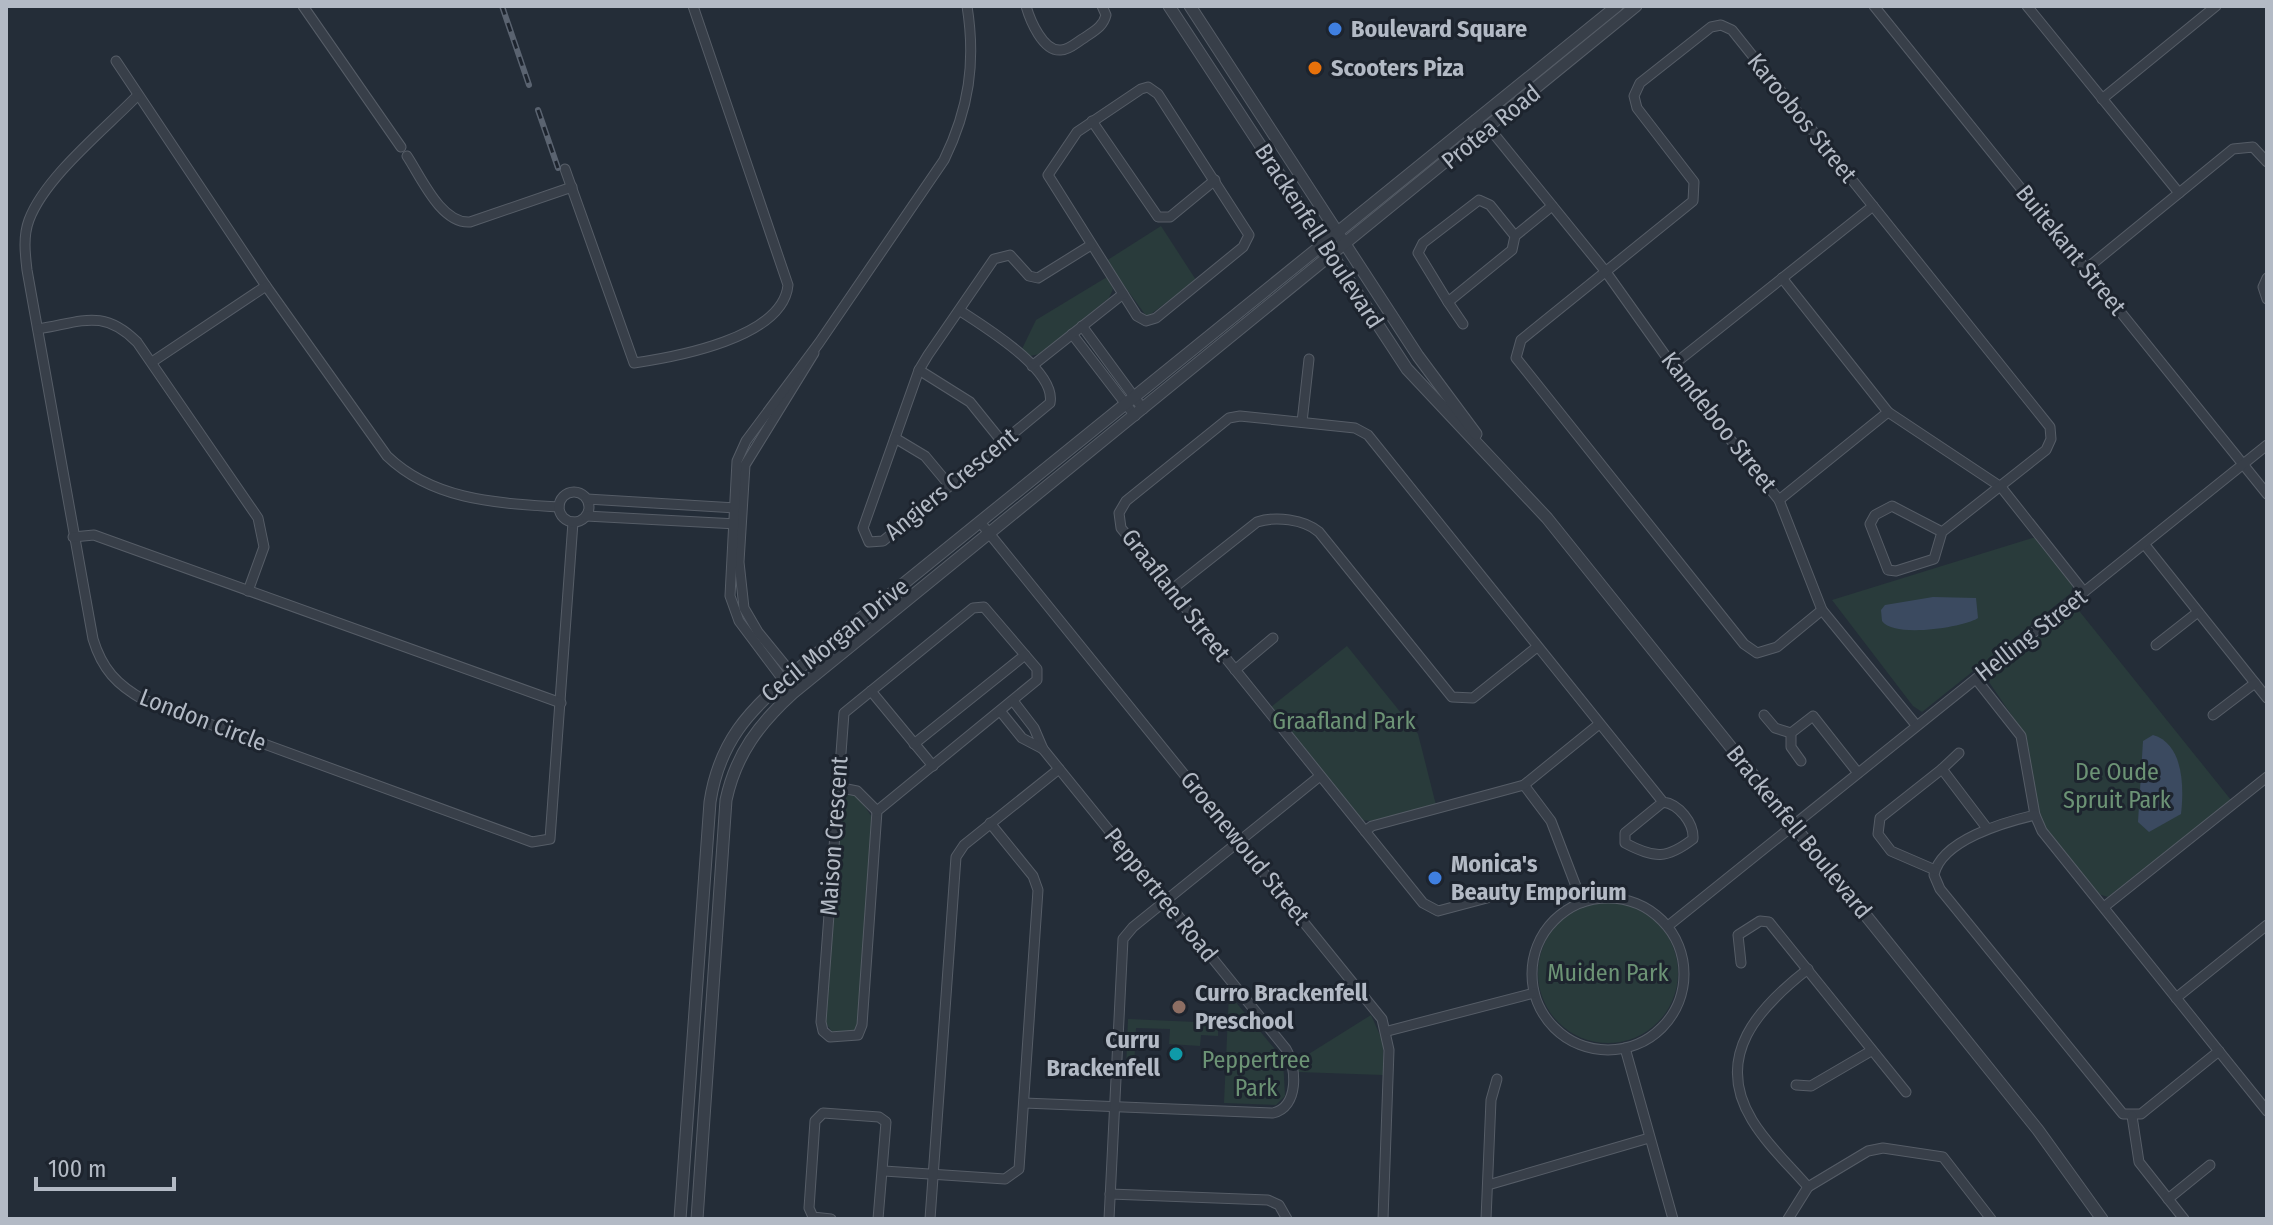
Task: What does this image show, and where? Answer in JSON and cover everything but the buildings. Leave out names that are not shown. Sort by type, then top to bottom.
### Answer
[{"type":"street","points":[[303,6],[448,216],[460,222],[470,222],[572,187]]},
{"type":"street","points":[[565,169],[634,363],[691,354],[770,316],[787,293],[788,285],[693,6]]},
{"type":"street","points":[[1026,6],[1035,29],[1049,46],[1058,51],[1068,48],[1102,25],[1106,15],[1102,6]]},
{"type":"street","name":"Brackenfell Boulevard","points":[[1169,6],[1407,369],[1547,518],[2038,1130],[2102,1219]]},
{"type":"street","name":"Brackenfell Boulevard","points":[[1190,6],[1344,244],[1487,452]]},
{"type":"street","name":"Protea Road","points":[[1323,243],[1617,6]]},
{"type":"street","name":"Protea Road","points":[[1331,256],[1491,130],[1636,6]]},
{"type":"street","name":"Buitekant Street","points":[[1874,6],[2267,494]]},
{"type":"street","points":[[2027,6],[2179,193]]},
{"type":"street","points":[[2102,99],[2216,6]]},
{"type":"street","points":[[797,690],[734,611],[729,585],[737,508],[749,454],[819,343],[936,172],[954,139],[973,67],[969,7]]},
{"type":"street","name":"Karoobos Street","points":[[1606,272],[1694,199],[1694,182],[1637,108],[1634,96],[1640,83],[1716,26],[1732,30],[2050,427],[2051,439],[2046,450],[1942,532]]},
{"type":"street","points":[[116,61],[266,286],[374,440],[398,466],[460,497],[559,507]]},
{"type":"street","points":[[1141,89],[1152,89],[1215,180],[1247,228],[1246,244],[1153,320],[1140,318],[1048,175],[1074,135],[1141,89]]},
{"type":"street","name":"London Circle","points":[[137,96],[48,187],[29,219],[25,252],[73,537],[98,655],[114,680],[144,700],[532,842],[552,837],[573,522]]},
{"type":"street","name":"Kamdeboo Street","points":[[1480,116],[1606,272],[1673,365],[1779,500],[1822,610],[1916,725]]},
{"type":"street","points":[[1092,121],[1158,217],[1170,217],[1215,180]]},
{"type":"street","points":[[2086,269],[2237,147],[2253,147],[2267,162]]},
{"type":"street","points":[[1463,324],[1419,257],[1423,243],[1479,200],[1490,205],[1515,236]]},
{"type":"street","points":[[1448,302],[1512,250],[1515,236],[1552,206]]},
{"type":"street","points":[[1673,365],[1873,206]]},
{"type":"street","name":"Cecil Morgan Drive","points":[[680,1219],[713,786],[723,752],[739,723],[788,677],[1323,243]]},
{"type":"street","name":"Angiers Crescent","points":[[959,310],[1032,366],[1049,389],[1050,403],[880,543],[865,539],[863,528],[919,370],[959,310],[999,255],[1010,255],[1029,276],[1038,278],[1091,245]]},
{"type":"street","name":"Cecil Morgan Drive","points":[[697,1219],[726,800],[733,772],[746,745],[761,724],[797,690],[1331,256]]},
{"type":"street","points":[[1606,272],[1521,340],[1515,353],[1518,363],[1744,644],[1757,653],[1772,650],[1822,610]]},
{"type":"street","points":[[1782,278],[1888,412],[2001,487],[2084,592]]},
{"type":"street","points":[[2267,278],[2263,287],[2267,299]]},
{"type":"street","points":[[152,362],[266,286]]},
{"type":"street","points":[[1032,366],[1123,294]]},
{"type":"street","points":[[38,329],[108,320],[120,324],[152,362],[264,531],[264,547],[248,591]]},
{"type":"street","points":[[1082,326],[1109,362],[1129,400]]},
{"type":"street","points":[[1072,334],[1099,370],[1139,412]]},
{"type":"street","points":[[1302,422],[1309,359]]},
{"type":"street","points":[[1099,370],[1109,362]]},
{"type":"street","points":[[919,370],[970,402],[1003,443]]},
{"type":"street","points":[[1779,500],[1888,412]]},
{"type":"street","name":"Graafland Street","points":[[1487,898],[1442,910],[1431,909],[1121,528],[1118,518],[1123,504],[1229,418],[1355,428],[1368,435],[1598,725],[1663,802],[1677,807],[1693,827],[1693,839],[1674,854],[1665,856],[1625,843],[1625,833],[1663,802]]},
{"type":"street","points":[[895,438],[925,456],[950,486]]},
{"type":"street","name":"Helling Street","points":[[1668,926],[2267,445]]},
{"type":"street","points":[[559,507],[567,493],[576,491],[587,499],[737,508]]},
{"type":"street","points":[[586,516],[587,499]]},
{"type":"street","points":[[1892,506],[1942,532],[1934,559],[1892,571],[1884,565],[1870,524],[1875,515],[1892,506]]},
{"type":"street","points":[[559,507],[564,518],[573,522],[586,516],[736,524]]},
{"type":"street","points":[[1171,590],[1257,522],[1270,519],[1301,522],[1319,532],[1452,697],[1473,698],[1537,647]]},
{"type":"street","name":"Groenewoud Street","points":[[980,522],[1359,988],[1388,1031]]},
{"type":"street","points":[[73,537],[94,535],[561,703]]},
{"type":"street","points":[[2145,545],[2267,698]]},
{"type":"street","name":"Maison Crescent","points":[[977,607],[990,610],[1025,655],[1037,669],[1037,680],[1014,702],[877,811],[862,1025],[858,1035],[830,1037],[823,1031],[821,1022],[844,713],[977,607]]},
{"type":"street","points":[[2156,645],[2198,612]]},
{"type":"street","points":[[1235,670],[1273,638]]},
{"type":"street","points":[[914,744],[1025,655]]},
{"type":"street","points":[[1976,679],[2021,736],[2035,815],[2045,836],[2267,1111]]},
{"type":"street","points":[[2213,715],[2255,683]]},
{"type":"street","points":[[871,691],[933,766]]},
{"type":"street","points":[[1014,702],[1034,728],[1043,749]]},
{"type":"street","points":[[1001,712],[1022,738],[1043,749]]},
{"type":"street","points":[[1764,715],[1775,728],[1791,733]]},
{"type":"street","points":[[1791,733],[1813,716],[1858,773]]},
{"type":"street","points":[[1365,831],[1372,826],[1524,785],[1598,725]]},
{"type":"street","points":[[1791,733],[1791,747],[1801,761]]},
{"type":"street","name":"Peppertree Road","points":[[1024,1103],[1273,1113],[1284,1109],[1291,1100],[1293,1070],[1288,1053],[1043,749]]},
{"type":"street","points":[[1935,870],[1891,851],[1877,827],[1883,816],[1959,753]]},
{"type":"street","points":[[930,1219],[955,862],[961,849],[990,823],[1059,769]]},
{"type":"street","points":[[1942,769],[1986,827]]},
{"type":"street","points":[[1109,1219],[1121,948],[1133,927],[1320,776]]},
{"type":"street","points":[[2104,907],[2267,777]]},
{"type":"street","points":[[1524,785],[1551,821],[1582,902]]},
{"type":"street","points":[[837,787],[857,791],[877,811]]},
{"type":"street","points":[[1935,870],[1986,827],[2035,815]]},
{"type":"street","points":[[884,1171],[1012,1177],[1019,1166],[1038,890],[1033,876],[990,823]]},
{"type":"street","points":[[1935,870],[1940,889],[2116,1108],[2132,1116],[2141,1114],[2219,1051]]},
{"type":"street","points":[[1620,898],[1646,908],[1668,926],[1684,964],[1678,1005],[1662,1028],[1625,1048],[1606,1050],[1568,1039],[1541,1011],[1534,993],[1531,977],[1537,945],[1555,919],[1582,902],[1620,898]]},
{"type":"street","points":[[1741,963],[1736,946],[1738,935],[1763,920],[1808,969],[1906,1092]]},
{"type":"street","points":[[2176,998],[2267,925]]},
{"type":"street","points":[[1808,969],[1779,992],[1761,1013],[1739,1048],[1738,1066],[1750,1117],[1808,1187]]},
{"type":"street","points":[[1383,1219],[1388,1031],[1534,993]]},
{"type":"street","points":[[1625,1048],[1673,1219]]},
{"type":"street","points":[[1796,1085],[1811,1086],[1871,1051]]},
{"type":"street","points":[[1486,1219],[1491,1100],[1497,1079]]},
{"type":"street","points":[[831,1219],[813,1217],[809,1208],[818,1115],[884,1120],[887,1127],[878,1219]]},
{"type":"street","points":[[2132,1116],[2137,1157],[2184,1219]]},
{"type":"street","points":[[1488,1185],[1649,1138]]},
{"type":"street","points":[[1788,1219],[1808,1187],[1873,1149],[1937,1155],[1948,1160],[1991,1219]]},
{"type":"street","points":[[2168,1199],[2210,1165]]},
{"type":"street","points":[[1110,1194],[1268,1200],[1279,1205],[1287,1219]]},
{"type":"green space","points":[[1161,226],[1196,280],[1147,317],[1106,261]]},
{"type":"green space","points":[[1107,277],[1113,289],[1109,298],[1040,354],[1030,356],[1022,349],[1036,320]]},
{"type":"green space","points":[[2036,537],[2073,585],[2071,593],[1922,712],[1913,706],[1832,600]]},
{"type":"green space","name":"De Oude Spruit Park","points":[[2076,607],[2231,800],[2108,897],[2098,894],[2045,827],[2039,812],[2025,735],[1989,682],[1992,674]]},
{"type":"green space","name":"Graafland Park","points":[[1347,646],[1418,734],[1436,805],[1371,821],[1361,820],[1271,707]]},
{"type":"green space","points":[[846,794],[858,797],[872,817],[858,1026],[854,1032],[833,1033],[825,1022],[842,797]]},
{"type":"green space","name":"Muiden Park","points":[[1608,903],[1635,908],[1658,923],[1673,946],[1678,973],[1673,1000],[1658,1023],[1635,1038],[1608,1043],[1581,1038],[1558,1023],[1543,1000],[1538,973],[1543,946],[1558,923],[1581,908]]},
{"type":"green space","name":"Peppertree Park","points":[[1229,994],[1283,1059],[1285,1096],[1276,1105],[1224,1103]]},
{"type":"green space","points":[[1371,1015],[1383,1042],[1383,1075],[1298,1072],[1296,1062]]},
{"type":"green space","points":[[1128,1019],[1218,1023],[1218,1036],[1201,1035],[1200,1046],[1169,1044],[1170,1029],[1136,1028],[1134,1069],[1126,1069]]},
{"type":"water","points":[[1933,597],[1976,598],[1978,618],[1928,630],[1899,629],[1882,621],[1881,610],[1885,605]]},
{"type":"water","points":[[2153,735],[2171,747],[2176,757],[2182,780],[2182,804],[2181,814],[2149,832],[2138,822],[2143,741]]},
{"type":"railway","points":[[502,6],[529,85]]},
{"type":"railway","points":[[538,110],[558,168]]},
{"type":"place","name":"Boulevard Square","points":[[1335,29]]},
{"type":"place","name":"Scooters Piza","points":[[1315,68]]},
{"type":"place","name":"Monica's Beauty Emporium","points":[[1435,878]]},
{"type":"place","name":"Curro Brackenfell Preschool","points":[[1179,1007]]},
{"type":"place","name":"Curru Brackenfell","points":[[1176,1054]]}]
